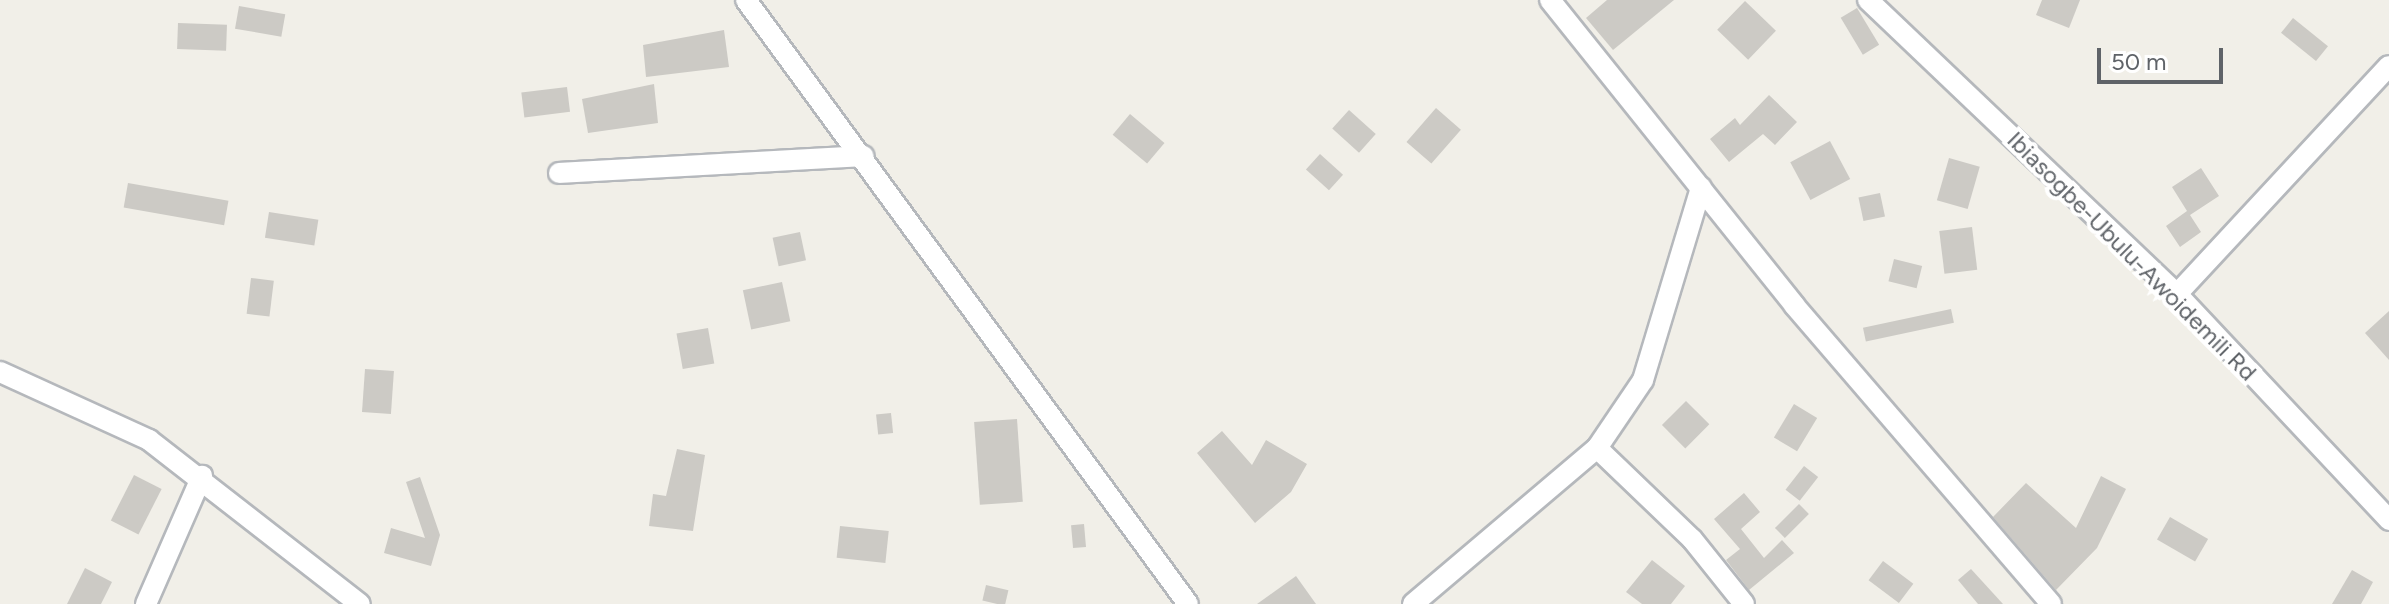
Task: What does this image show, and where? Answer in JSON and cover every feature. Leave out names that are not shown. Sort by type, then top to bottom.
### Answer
[{"type":"street","points":[[746,0],[864,156],[1188,604]]},
{"type":"street","points":[[1550,0],[1701,188],[2051,604]]},
{"type":"street","name":"Ibiasogbe-Ubulu-Awoidemili Rd","points":[[1868,0],[2177,294],[2389,520]]},
{"type":"street","points":[[2177,294],[2389,66]]},
{"type":"street","points":[[559,173],[864,156]]},
{"type":"street","points":[[1413,604],[1597,448],[1643,380],[1701,188]]},
{"type":"street","points":[[0,372],[109,418],[202,476],[360,604]]},
{"type":"street","points":[[1597,448],[1692,539],[1744,604]]},
{"type":"street","points":[[146,604],[202,476]]},
{"type":"building","points":[[1607,0],[1674,0],[1613,50],[1586,18]]},
{"type":"building","points":[[2042,0],[2080,0],[2069,28],[2036,15]]},
{"type":"building","points":[[1745,1],[1776,31],[1748,60],[1717,30]]},
{"type":"building","points":[[239,6],[285,14],[281,37],[235,29]]},
{"type":"building","points":[[1857,8],[1879,45],[1863,55],[1841,18]]},
{"type":"building","points":[[2293,18],[2328,46],[2316,61],[2281,33]]},
{"type":"building","points":[[178,23],[227,25],[226,51],[177,49]]},
{"type":"building","points":[[724,30],[729,67],[646,77],[643,45]]},
{"type":"building","points":[[654,84],[658,123],[588,133],[582,99]]},
{"type":"building","points":[[567,87],[570,112],[524,117],[521,93]]},
{"type":"building","points":[[1769,95],[1797,122],[1775,145],[1763,134],[1729,162],[1710,139],[1735,118],[1740,125]]},
{"type":"building","points":[[1436,108],[1461,130],[1431,164],[1406,142]]},
{"type":"building","points":[[1349,110],[1376,134],[1359,153],[1332,129]]},
{"type":"building","points":[[1130,114],[1164,143],[1147,164],[1113,135]]},
{"type":"building","points":[[1830,141],[1850,179],[1810,200],[1790,162]]},
{"type":"building","points":[[1320,154],[1343,175],[1329,190],[1306,170]]},
{"type":"building","points":[[1949,158],[1980,167],[1968,209],[1937,200]]},
{"type":"building","points":[[2201,168],[2219,196],[2190,215],[2201,232],[2180,247],[2166,226],[2187,211],[2172,187]]},
{"type":"building","points":[[128,183],[228,201],[224,225],[124,208]]},
{"type":"building","points":[[1880,193],[1885,216],[1863,221],[1858,198]]},
{"type":"building","points":[[269,212],[318,220],[314,246],[265,238]]},
{"type":"building","points":[[1972,227],[1977,270],[1944,274],[1939,231]]},
{"type":"building","points":[[800,232],[806,260],[779,266],[773,238]]},
{"type":"building","points":[[1894,259],[1922,266],[1917,288],[1888,281]]},
{"type":"building","points":[[251,278],[274,281],[269,317],[247,314]]},
{"type":"building","points":[[782,282],[790,321],[751,329],[743,290]]},
{"type":"building","points":[[1951,309],[1954,323],[1866,341],[1863,328]]},
{"type":"building","points":[[2389,311],[2389,360],[2365,333]]},
{"type":"building","points":[[708,328],[714,363],[683,369],[676,334]]},
{"type":"building","points":[[365,369],[394,371],[391,414],[362,412]]},
{"type":"building","points":[[1686,401],[1709,424],[1685,448],[1662,425]]},
{"type":"building","points":[[1794,404],[1817,418],[1797,451],[1774,437]]},
{"type":"building","points":[[891,413],[893,433],[878,434],[876,415]]},
{"type":"building","points":[[1017,419],[1023,502],[980,505],[974,422]]},
{"type":"building","points":[[1222,431],[1252,465],[1266,440],[1307,464],[1291,492],[1255,523],[1197,453]]},
{"type":"building","points":[[677,449],[705,455],[693,531],[649,526],[653,494],[666,496]]},
{"type":"building","points":[[1804,466],[1818,477],[1800,501],[1786,490]]},
{"type":"building","points":[[134,475],[162,489],[138,535],[111,520]]},
{"type":"building","points":[[2101,476],[2126,489],[2097,548],[2056,590],[1993,517],[2026,483],[2076,528]]},
{"type":"building","points":[[420,477],[440,535],[431,566],[384,553],[391,528],[425,538],[406,482]]},
{"type":"building","points":[[1744,493],[1760,512],[1741,529],[1764,558],[1782,540],[1794,553],[1749,590],[1726,560],[1740,549],[1714,519]]},
{"type":"building","points":[[1799,504],[1809,514],[1785,538],[1775,528]]},
{"type":"building","points":[[2170,517],[2208,539],[2195,562],[2157,540]]},
{"type":"building","points":[[1084,524],[1086,547],[1073,548],[1071,525]]},
{"type":"building","points":[[840,526],[889,531],[885,563],[837,558]]},
{"type":"building","points":[[1652,560],[1685,586],[1671,604],[1642,604],[1626,592]]},
{"type":"building","points":[[1883,561],[1913,584],[1899,603],[1869,580]]},
{"type":"building","points":[[85,568],[112,582],[101,604],[67,604]]},
{"type":"building","points":[[1971,569],[2003,604],[1978,604],[1958,580]]},
{"type":"building","points":[[2352,570],[2373,582],[2361,604],[2332,604]]},
{"type":"building","points":[[1296,576],[1316,604],[1257,604]]},
{"type":"building","points":[[986,585],[1008,590],[1005,604],[982,601]]}]
